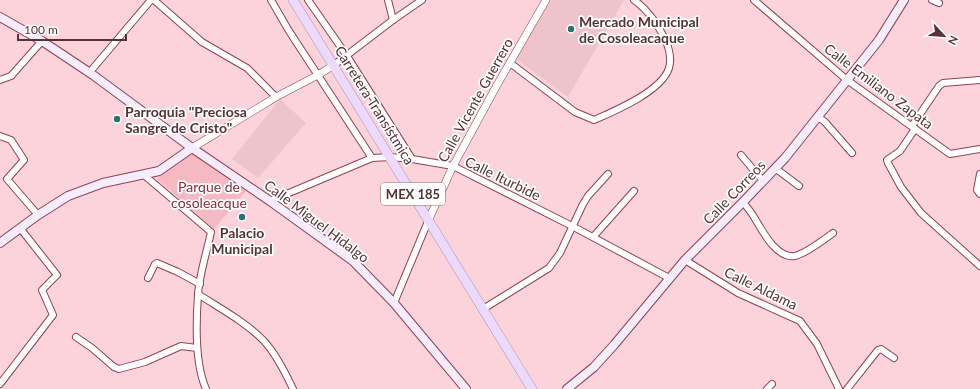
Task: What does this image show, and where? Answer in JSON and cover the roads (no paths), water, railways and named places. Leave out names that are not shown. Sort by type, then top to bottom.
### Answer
[{"type":"main road","name":"Carretera Transístmica","points":[[293,0],[429,219],[532,389]]},
{"type":"main road","name":"Calle Correos","points":[[567,389],[594,367],[684,260],[775,168],[818,117],[879,40],[904,0]]},
{"type":"main road","name":"Calle Miguel Hidalgo","points":[[0,17],[42,41],[90,73],[192,148],[270,201],[353,261],[394,303],[466,389]]},
{"type":"main road","points":[[0,243],[38,215],[68,196],[103,183],[159,171],[192,148]]},
{"type":"street","points":[[90,73],[153,0],[202,42],[247,68],[276,97]]},
{"type":"street","points":[[271,0],[289,31],[372,158]]},
{"type":"street","points":[[308,0],[347,56],[412,159]]},
{"type":"street","points":[[388,0],[393,20]]},
{"type":"street","points":[[192,148],[276,97],[334,65],[422,0]]},
{"type":"street","name":"Calle Vicente Guerrero","points":[[394,303],[453,166],[546,0]]},
{"type":"street","points":[[510,63],[575,112],[594,120],[619,109],[658,85],[669,68],[670,51],[661,30],[640,4],[634,0]]},
{"type":"street","name":"Calle Emiliano Zapata","points":[[754,0],[847,80],[950,154],[980,149]]},
{"type":"street","points":[[932,0],[939,4]]},
{"type":"street","points":[[0,80],[11,76],[42,41]]},
{"type":"street","points":[[980,80],[943,83],[939,86],[900,151],[889,157],[887,160],[901,187],[922,214],[980,266]]},
{"type":"street","points":[[818,117],[826,122],[852,153]]},
{"type":"street","points":[[0,136],[11,140],[24,160],[7,179],[38,215]]},
{"type":"street","points":[[741,155],[763,181]]},
{"type":"street","name":"Calle Iturbide","points":[[270,201],[372,158],[390,157],[412,159],[453,166],[572,226],[669,278]]},
{"type":"street","points":[[775,168],[799,186]]},
{"type":"street","points":[[483,309],[549,268],[560,253],[588,196],[608,174]]},
{"type":"street","points":[[980,174],[977,190],[980,194]]},
{"type":"street","points":[[144,175],[211,232],[198,294],[197,348],[203,382],[206,389]]},
{"type":"street","points":[[593,237],[634,191]]},
{"type":"street","points":[[743,202],[753,215],[766,238],[781,252],[797,256],[833,233]]},
{"type":"street","points":[[0,384],[53,315],[42,290],[57,275],[20,228]]},
{"type":"street","name":"Calle Aldama","points":[[684,260],[738,293],[800,321],[817,344],[840,389]]},
{"type":"street","points":[[148,278],[152,267],[158,263],[200,284]]},
{"type":"street","points":[[198,294],[253,331],[265,342],[293,389]]},
{"type":"street","points":[[76,337],[92,348],[114,368],[118,369],[145,362],[181,346],[197,348]]},
{"type":"street","points":[[847,389],[878,350],[884,350],[894,358]]},
{"type":"place","name":"Mercado Municipal de Cosoleacaque","points":[[571,29]]},
{"type":"place","name":"Parroquia \"Preciosa Sangre de Cristo\"","points":[[117,119]]},
{"type":"place","name":"Palacio Municipal","points":[[242,217]]},
{"type":"park label","name":"Parque de cosoleacque","points":[[209,194]]}]
